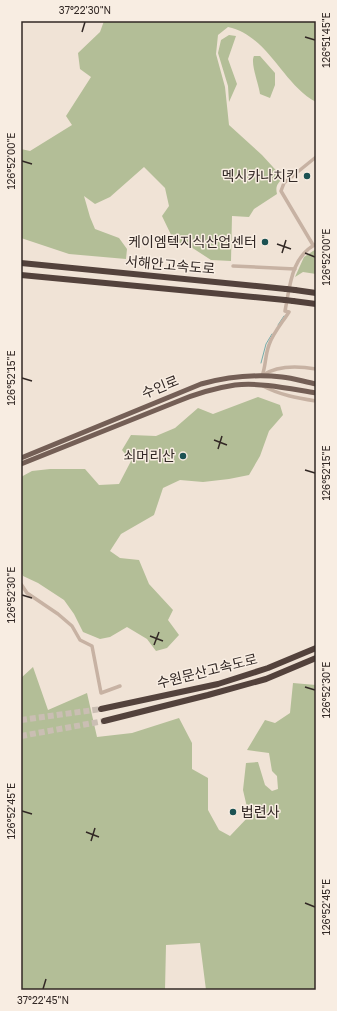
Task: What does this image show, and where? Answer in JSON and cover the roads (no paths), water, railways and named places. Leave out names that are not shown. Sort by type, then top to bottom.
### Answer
[{"type":"highway","name":"서해안고속도로","points":[[21,264],[316,293]]},
{"type":"highway","name":"서해안고속도로","points":[[21,275],[316,304]]},
{"type":"highway","name":"수원문산고속도로","points":[[101,709],[218,684],[268,668],[316,648]]},
{"type":"highway","name":"수원문산고속도로","points":[[104,721],[266,679],[316,658]]},
{"type":"main road","name":"수인로","points":[[21,458],[201,384],[219,379],[262,376],[282,377],[316,384]]},
{"type":"main road","name":"수인로","points":[[21,464],[196,394],[218,388],[237,385],[262,386],[316,393]]},
{"type":"street","points":[[262,376],[265,368],[265,357],[269,343],[289,312],[285,311],[292,276],[300,256],[306,250],[315,245],[282,191],[284,183],[316,157]]},
{"type":"street","points":[[233,266],[295,269]]},
{"type":"street","points":[[262,376],[276,368],[316,369]]},
{"type":"street","points":[[262,386],[276,393],[316,401]]},
{"type":"street","points":[[21,584],[27,593],[58,614],[72,626],[80,640],[92,646],[101,693],[120,686]]},
{"type":"waterway","points":[[278,325],[284,316]]},
{"type":"waterway","points":[[261,363],[266,344],[272,334]]},
{"type":"tunnel","points":[[21,720],[101,709]]},
{"type":"tunnel","points":[[21,736],[104,721]]},
{"type":"place","name":"멕시카나치킨","points":[[307,176]]},
{"type":"place","name":"케이엠텍지식산업센터","points":[[265,242]]},
{"type":"place","name":"쇠머리산","points":[[183,456]]},
{"type":"place","name":"법련사","points":[[233,812]]}]
